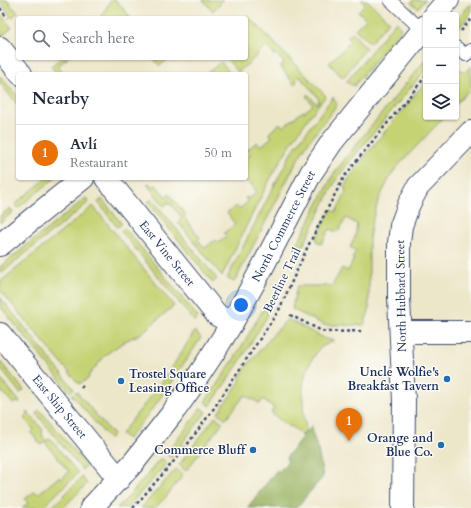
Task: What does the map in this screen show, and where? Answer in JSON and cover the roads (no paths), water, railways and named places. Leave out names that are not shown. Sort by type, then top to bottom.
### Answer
[{"type":"street","name":"North Commerce Street","points":[[438,12],[448,0]]},
{"type":"street","name":"North Commerce Street","points":[[91,508],[139,456],[171,415],[232,323],[311,173],[332,142],[423,30]]},
{"type":"street","points":[[0,48],[19,72]]},
{"type":"street","name":"North Hubbard Street","points":[[402,508],[404,402],[399,299],[399,243],[401,226],[409,204],[418,187],[471,132]]},
{"type":"street","points":[[0,245],[80,180]]},
{"type":"street","name":"East Vine Street","points":[[108,180],[217,314],[232,323]]},
{"type":"street","points":[[401,332],[471,332]]},
{"type":"street","name":"East Ship Street","points":[[0,334],[119,479]]},
{"type":"lane","points":[[390,0],[423,21]]},
{"type":"lane","points":[[457,48],[466,56],[471,50]]},
{"type":"place","name":"Uncle Wolfie's Breakfast Tavern","points":[[447,379]]},
{"type":"place","name":"Trostel Square Leasing Office","points":[[121,381]]},
{"type":"place","name":"Avlí","points":[[349,441]]},
{"type":"place","name":"Orange and Blue Co.","points":[[441,445]]},
{"type":"place","name":"Commerce Bluff","points":[[253,450]]}]
